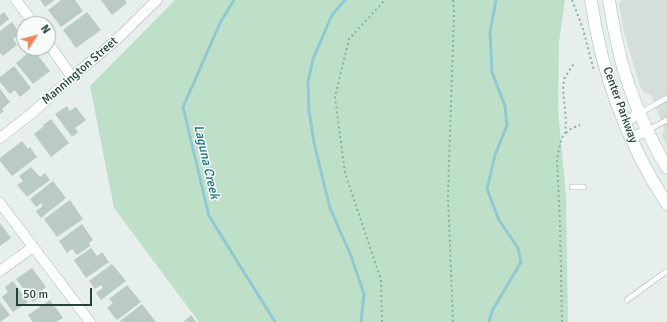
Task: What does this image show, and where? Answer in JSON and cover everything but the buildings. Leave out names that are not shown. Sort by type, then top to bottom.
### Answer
[{"type":"main road","name":"Center Parkway","points":[[591,0],[607,75],[618,106],[640,159],[667,204]]},
{"type":"main road","name":"Center Parkway","points":[[609,0],[621,62],[632,94],[656,148],[667,168]]},
{"type":"street","points":[[16,0],[28,16]]},
{"type":"street","name":"Mannington Street","points":[[0,138],[32,113],[114,42],[157,0]]},
{"type":"street","points":[[56,54],[72,77]]},
{"type":"street","points":[[625,122],[640,113]]},
{"type":"street","points":[[631,138],[648,130]]},
{"type":"street","points":[[0,202],[90,322]]},
{"type":"street","points":[[0,271],[33,247]]},
{"type":"lane","points":[[640,113],[667,98]]},
{"type":"lane","points":[[648,130],[667,120]]},
{"type":"lane","points":[[572,187],[584,187]]},
{"type":"lane","points":[[627,300],[667,271]]},
{"type":"path","points":[[382,322],[381,280],[346,173],[335,97],[349,39],[385,0]]},
{"type":"path","points":[[452,0],[454,12],[448,196],[453,322]]},
{"type":"path","points":[[565,133],[566,121],[563,102],[564,79],[575,62]]},
{"type":"path","points":[[562,322],[557,159],[561,140],[565,133],[580,124]]},
{"type":"shaded area","points":[[623,0],[667,0],[667,148],[662,135],[664,128],[651,95],[645,93],[641,89],[624,33],[619,3]]},
{"type":"green space","points":[[175,0],[565,0],[559,42],[558,109],[566,196],[568,322],[199,322],[114,208],[90,86]]},
{"type":"waterway","name":"Laguna Creek","points":[[234,0],[221,21],[183,107],[209,216],[275,322]]},
{"type":"waterway","name":"Laguna Creek","points":[[345,0],[332,15],[313,59],[308,82],[309,111],[314,143],[330,208],[351,256],[364,294],[361,322]]},
{"type":"waterway","name":"Laguna Creek","points":[[489,322],[492,311],[521,262],[518,248],[499,220],[487,189],[495,155],[507,125],[505,106],[492,72],[490,32],[496,0]]}]
